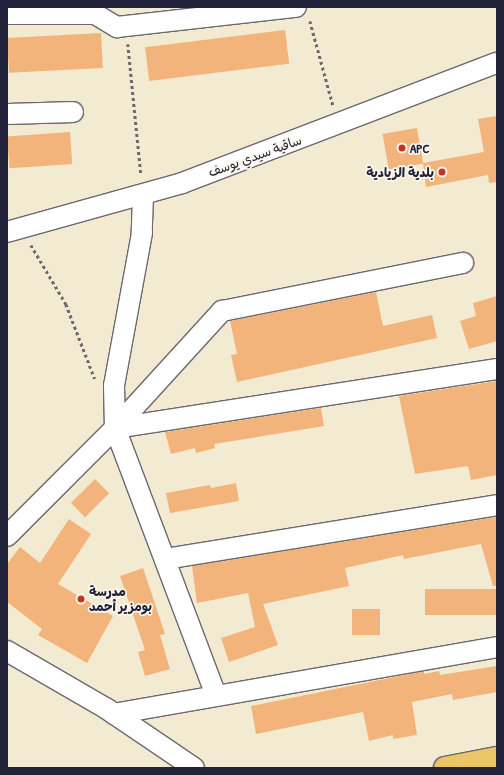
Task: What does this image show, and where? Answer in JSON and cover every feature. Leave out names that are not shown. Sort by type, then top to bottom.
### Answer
[{"type":"main road","points":[[445,768],[497,758]]},
{"type":"street","points":[[7,14],[95,14],[117,27],[302,11]]},
{"type":"street","name":"ساقية سيدي يوسف","points":[[14,230],[182,183],[338,125],[497,63]]},
{"type":"street","points":[[7,114],[73,112]]},
{"type":"street","points":[[143,195],[142,233],[114,385],[115,428],[216,695]]},
{"type":"street","points":[[7,536],[115,428],[222,311],[463,263]]},
{"type":"street","points":[[115,428],[497,369]]},
{"type":"street","points":[[165,559],[497,506]]},
{"type":"street","points":[[114,714],[497,647]]},
{"type":"street","points":[[7,651],[114,714],[194,768]]},
{"type":"path","points":[[302,11],[338,125]]},
{"type":"path","points":[[127,26],[143,195]]},
{"type":"path","points":[[14,230],[66,304],[97,384]]},
{"type":"building","points":[[285,30],[289,64],[149,81],[145,47]]},
{"type":"building","points":[[101,33],[103,68],[9,73],[7,38]]},
{"type":"building","points":[[497,116],[497,182],[489,183],[488,175],[426,187],[423,163],[484,152],[478,119]]},
{"type":"building","name":"APC","points":[[417,128],[423,163],[389,170],[383,134]]},
{"type":"building","points":[[70,132],[72,164],[9,168],[7,136]]},
{"type":"building","points":[[376,292],[383,326],[432,315],[437,338],[237,382],[231,355],[237,354],[230,321]]},
{"type":"building","points":[[497,296],[497,341],[469,349],[460,321],[476,316],[473,303]]},
{"type":"building","points":[[497,381],[497,475],[471,480],[468,466],[415,474],[399,396]]},
{"type":"building","points":[[321,408],[324,426],[214,444],[215,448],[196,453],[195,448],[171,454],[165,432]]},
{"type":"building","points":[[95,479],[109,493],[85,517],[71,503]]},
{"type":"building","points":[[236,483],[239,501],[170,513],[166,493],[210,485],[211,488]]},
{"type":"building","points":[[496,517],[497,586],[493,586],[481,544],[404,559],[403,555],[345,568],[349,586],[263,604],[278,645],[229,662],[221,638],[255,627],[248,593],[197,603],[192,566]]},
{"type":"building","points":[[69,519],[91,534],[58,584],[113,616],[87,663],[38,635],[42,629],[7,602],[7,564],[20,547],[40,563]]},
{"type":"building","points":[[143,568],[165,634],[160,635],[170,669],[145,676],[138,652],[145,650],[120,576]]},
{"type":"building","points":[[425,589],[497,589],[497,615],[425,615]]},
{"type":"building","points":[[352,609],[380,609],[380,635],[352,635]]},
{"type":"building","points":[[497,666],[497,692],[453,700],[452,694],[412,702],[417,735],[393,739],[393,735],[369,741],[363,712],[256,734],[251,706],[424,671],[424,674],[439,671],[440,675]]},
{"type":"place","name":"APC","points":[[402,148]]},
{"type":"place","name":"بلدية الزيادية","points":[[442,172]]},
{"type":"place","name":"مدرسة بومزير أحمد","points":[[81,599]]}]
